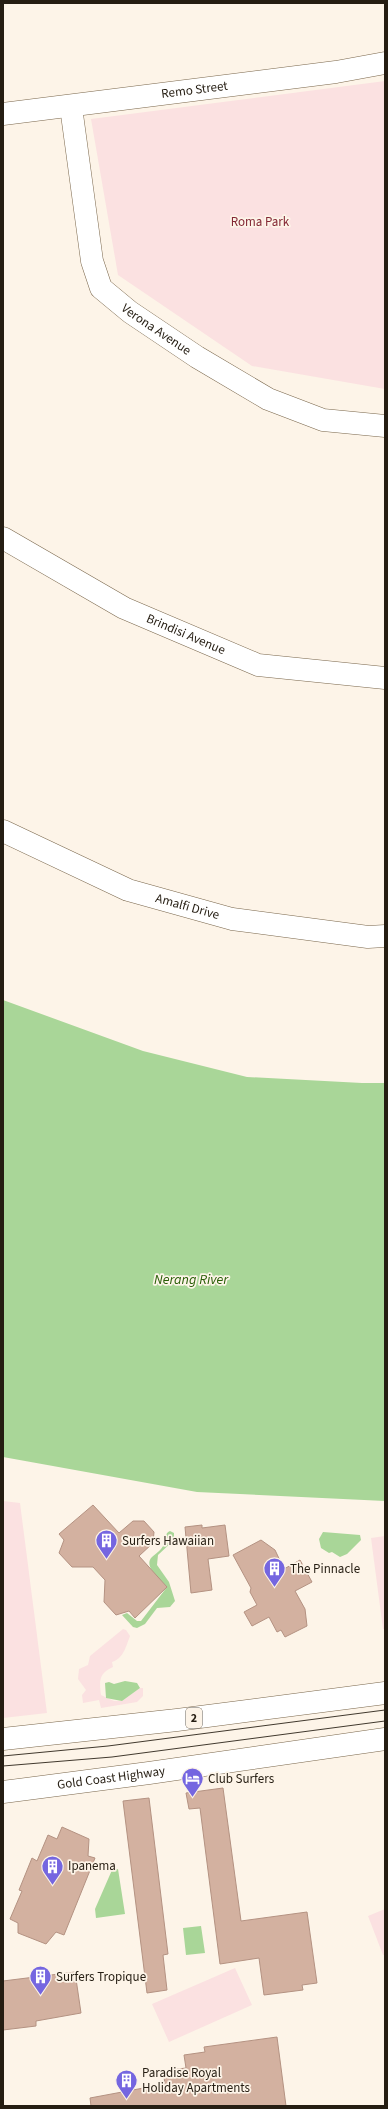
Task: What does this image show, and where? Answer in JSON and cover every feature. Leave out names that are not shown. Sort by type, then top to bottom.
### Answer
[{"type":"main road","name":"Remo Street","points":[[3,114],[71,107],[336,72],[385,63]]},
{"type":"main road","name":"Verona Avenue","points":[[71,107],[92,261],[101,288],[130,312],[197,357],[268,399],[323,420],[385,426]]},
{"type":"main road","name":"Brindisi Avenue","points":[[3,538],[124,608],[258,666],[385,678]]},
{"type":"main road","name":"Amalfi Drive","points":[[3,830],[128,890],[232,919],[368,937],[385,936]]},
{"type":"main road","name":"2","points":[[3,1739],[176,1720],[385,1693]]},
{"type":"main road","name":"Gold Coast Highway","points":[[3,1792],[385,1739]]},
{"type":"green space","name":"Roma Park","points":[[385,81],[385,389],[252,366],[118,275],[91,119]]},
{"type":"green space","points":[[3,1501],[20,1503],[47,1713],[3,1718]]},
{"type":"green space","points":[[385,1536],[385,1629],[383,1629],[371,1538]]},
{"type":"green space","points":[[123,1629],[126,1630],[130,1636],[126,1648],[119,1658],[112,1662],[113,1667],[108,1669],[101,1678],[101,1695],[114,1701],[122,1701],[140,1688],[143,1688],[143,1696],[137,1702],[101,1708],[99,1700],[83,1703],[82,1695],[86,1690],[78,1679],[79,1669],[88,1665],[90,1656]]},
{"type":"green space","points":[[385,1909],[385,1955],[383,1955],[368,1916]]},
{"type":"green space","points":[[235,1968],[252,2005],[169,2042],[152,2004]]},
{"type":"water","name":"Nerang River","points":[[3,1000],[143,1051],[247,1077],[385,1083],[385,1501],[197,1492],[3,1457]]},
{"type":"water","points":[[170,1531],[174,1533],[174,1540],[158,1555],[157,1565],[169,1582],[175,1601],[170,1607],[157,1608],[145,1624],[137,1628],[133,1627],[122,1615],[127,1613],[137,1621],[141,1621],[167,1587],[151,1570],[149,1562],[163,1546],[166,1535]]},
{"type":"water","points":[[323,1532],[360,1535],[361,1540],[347,1554],[340,1557],[321,1548],[319,1539]]},
{"type":"water","points":[[125,1681],[137,1683],[140,1688],[122,1701],[106,1698],[105,1683],[109,1682],[114,1684]]},
{"type":"water","points":[[118,1869],[125,1914],[96,1918],[95,1909],[112,1870]]},
{"type":"water","points":[[201,1926],[205,1953],[186,1955],[183,1928]]},
{"type":"building","name":"Surfers Hawaiian","points":[[93,1505],[119,1533],[133,1521],[144,1521],[154,1532],[153,1543],[139,1556],[167,1587],[135,1618],[129,1611],[116,1615],[104,1602],[105,1580],[93,1567],[72,1567],[59,1553],[64,1540],[59,1534]]},
{"type":"building","points":[[202,1525],[202,1528],[225,1525],[229,1556],[208,1559],[212,1590],[191,1593],[185,1527]]},
{"type":"building","name":"The Pinnacle","points":[[261,1540],[275,1550],[284,1569],[300,1560],[312,1582],[295,1591],[305,1609],[307,1626],[285,1637],[281,1630],[277,1632],[269,1617],[252,1626],[244,1612],[257,1605],[250,1592],[251,1588],[233,1555]]},
{"type":"building","points":[[223,1788],[241,1921],[307,1912],[317,1983],[302,1985],[303,1990],[264,1995],[259,1958],[220,1964],[200,1808],[189,1809],[186,1793]]},
{"type":"building","points":[[149,1798],[168,1954],[163,1955],[167,1990],[147,1993],[123,1801]]},
{"type":"building","name":"Ipanema","points":[[62,1827],[89,1839],[88,1856],[95,1858],[64,1935],[56,1932],[46,1944],[18,1933],[18,1923],[10,1919],[22,1891],[19,1890],[32,1858],[37,1861],[48,1835],[57,1839]]},
{"type":"building","name":"Surfers Tropique","points":[[75,1972],[81,2013],[36,2021],[36,2026],[3,2030],[3,1981]]},
{"type":"building","points":[[277,2037],[286,2106],[91,2106],[90,2098],[165,2084],[163,2071],[186,2068],[184,2055],[205,2052],[204,2047]]},
{"type":"tram line","points":[[3,1756],[108,1746],[385,1710]]},
{"type":"tram line","points":[[3,1766],[112,1757],[385,1721]]},
{"type":"place","name":"Surfers Hawaiian","points":[[106,1560]]},
{"type":"place","name":"The Pinnacle","points":[[274,1588]]},
{"type":"place","name":"Club Surfers","points":[[193,1798]]},
{"type":"place","name":"Ipanema","points":[[52,1886]]},
{"type":"place","name":"Surfers Tropique","points":[[41,1996]]},
{"type":"place","name":"Paradise Royal Holiday Apartments","points":[[126,2100]]}]
